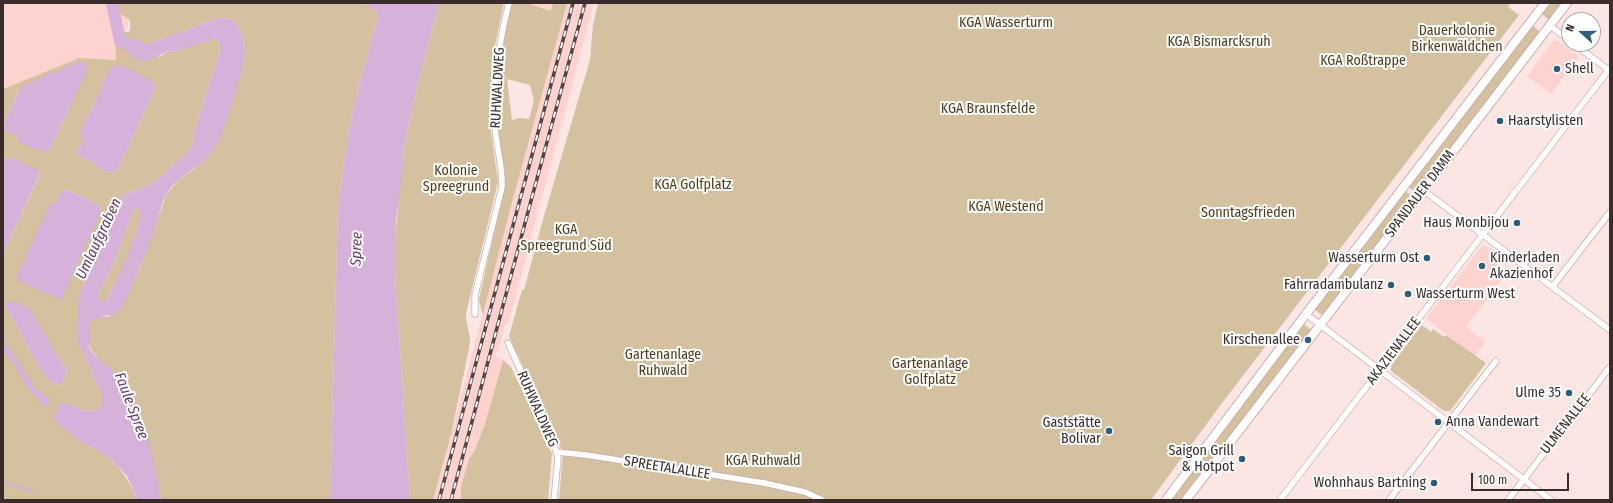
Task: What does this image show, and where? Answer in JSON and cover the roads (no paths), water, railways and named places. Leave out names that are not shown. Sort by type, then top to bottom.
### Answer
[{"type":"main road","name":"SPANDAUER DAMM","points":[[1166,500],[1306,314],[1545,3]]},
{"type":"main road","name":"SPANDAUER DAMM","points":[[1186,500],[1566,3]]},
{"type":"street","name":"RUHWALDWEG","points":[[475,314],[475,295],[502,187],[495,124],[495,101],[499,46],[509,3]]},
{"type":"street","points":[[1550,25],[1561,34]]},
{"type":"street","points":[[1585,52],[1610,70]]},
{"type":"street","name":"AKAZIENALLEE","points":[[1280,500],[1610,70]]},
{"type":"street","points":[[1423,190],[1610,330]]},
{"type":"street","points":[[1552,287],[1610,212]]},
{"type":"street","points":[[1306,314],[1551,500]]},
{"type":"street","name":"RUHWALDWEG","points":[[508,343],[557,452],[554,500]]},
{"type":"street","points":[[1389,500],[1496,361]]},
{"type":"street","name":"ULMENALLEE","points":[[1508,500],[1610,367]]},
{"type":"street","name":"SPREETALALLEE","points":[[557,452],[586,454],[764,483],[805,492],[822,500]]},
{"type":"water","name":"Spree","points":[[359,3],[440,3],[415,95],[402,159],[404,160],[396,220],[395,275],[410,500],[330,500],[338,206],[349,130],[357,93],[378,18],[374,9]]},
{"type":"water","points":[[219,18],[227,18],[235,23],[241,32],[245,49],[245,58],[226,122],[216,146],[205,159],[176,182],[167,193],[146,253],[122,306],[116,313],[110,315],[83,317],[78,315],[78,304],[82,288],[99,254],[120,200],[125,194],[153,183],[190,150],[193,145],[194,133],[220,51],[220,43],[214,39],[174,52],[169,51],[145,62],[128,55],[136,38],[143,43],[148,44]],"holes":[[[135,208],[140,209],[140,218],[134,241],[109,296],[102,302],[98,300],[98,296],[116,258],[132,213]]]},
{"type":"water","points":[[80,61],[88,65],[87,71],[48,152],[17,141],[18,136],[3,129],[3,125],[23,85]]},
{"type":"water","points":[[115,65],[130,69],[153,82],[155,88],[119,168],[113,173],[101,170],[92,162],[79,156],[77,152],[84,140],[80,136],[86,119],[96,102],[107,73]]},
{"type":"water","points":[[10,157],[41,171],[3,254],[3,159],[6,160]]},
{"type":"water","points":[[66,190],[80,195],[101,207],[102,210],[61,300],[19,281],[17,276],[50,204],[55,204],[61,191]]},
{"type":"water","points":[[13,301],[30,309],[67,370],[61,386],[50,381],[41,370],[5,304]]},
{"type":"water","name":"Faule Spree","points":[[80,325],[87,326],[87,342],[90,349],[99,360],[117,374],[126,384],[150,444],[161,500],[138,500],[127,476],[112,460],[76,438],[56,422],[54,416],[61,402],[72,405],[83,411],[97,410],[102,405],[102,393],[94,380],[80,346]]},
{"type":"water","points":[[3,341],[20,363],[35,389],[49,398],[48,407],[44,406],[28,388],[14,363],[4,352]]},
{"type":"waterway","name":"Umlaufgraben","points":[[112,3],[120,41],[140,50],[146,49]]},
{"type":"waterway","name":"Umlaufgraben","points":[[84,342],[84,317],[98,312]]},
{"type":"waterway","points":[[3,482],[35,492]]},
{"type":"railway","points":[[439,500],[573,3]]},
{"type":"railway","points":[[451,500],[585,3]]},
{"type":"place","name":"Shell","points":[[1557,69]]},
{"type":"place","name":"Haarstylisten","points":[[1500,121]]},
{"type":"place","name":"Haus Monbijou","points":[[1517,223]]},
{"type":"place","name":"Wasserturm Ost","points":[[1427,258]]},
{"type":"place","name":"Kinderladen Akazienhof","points":[[1482,266]]},
{"type":"place","name":"Fahrradambulanz","points":[[1391,285]]},
{"type":"place","name":"Wasserturm West","points":[[1408,294]]},
{"type":"place","name":"Kirschenallee","points":[[1308,340]]},
{"type":"place","name":"Ulme 35","points":[[1569,393]]},
{"type":"place","name":"Anna Vandewart","points":[[1438,422]]},
{"type":"place","name":"Gaststätte Bolivar","points":[[1109,431]]},
{"type":"place","name":"Saigon Grill & Hotpot","points":[[1242,459]]},
{"type":"place","name":"Wohnhaus Bartning","points":[[1434,483]]},
{"type":"park label","name":"KGA Wasserturm","points":[[1006,23]]},
{"type":"park label","name":"Dauerkolonie Birkenwäldchen","points":[[1457,40]]},
{"type":"park label","name":"KGA Bismarcksruh","points":[[1219,42]]},
{"type":"park label","name":"KGA Roßtrappe","points":[[1363,61]]},
{"type":"park label","name":"KGA Braunsfelde","points":[[988,109]]},
{"type":"park label","name":"Kolonie Spreegrund","points":[[456,180]]},
{"type":"park label","name":"KGA Golfplatz","points":[[693,185]]},
{"type":"park label","name":"KGA Westend","points":[[1006,207]]},
{"type":"park label","name":"Sonntagsfrieden","points":[[1248,213]]},
{"type":"park label","name":"KGA Spreegrund Süd","points":[[566,238]]},
{"type":"park label","name":"Gartenanlage Ruhwald","points":[[663,364]]},
{"type":"park label","name":"Gartenanlage Golfplatz","points":[[930,372]]},
{"type":"park label","name":"KGA Ruhwald","points":[[763,461]]}]
